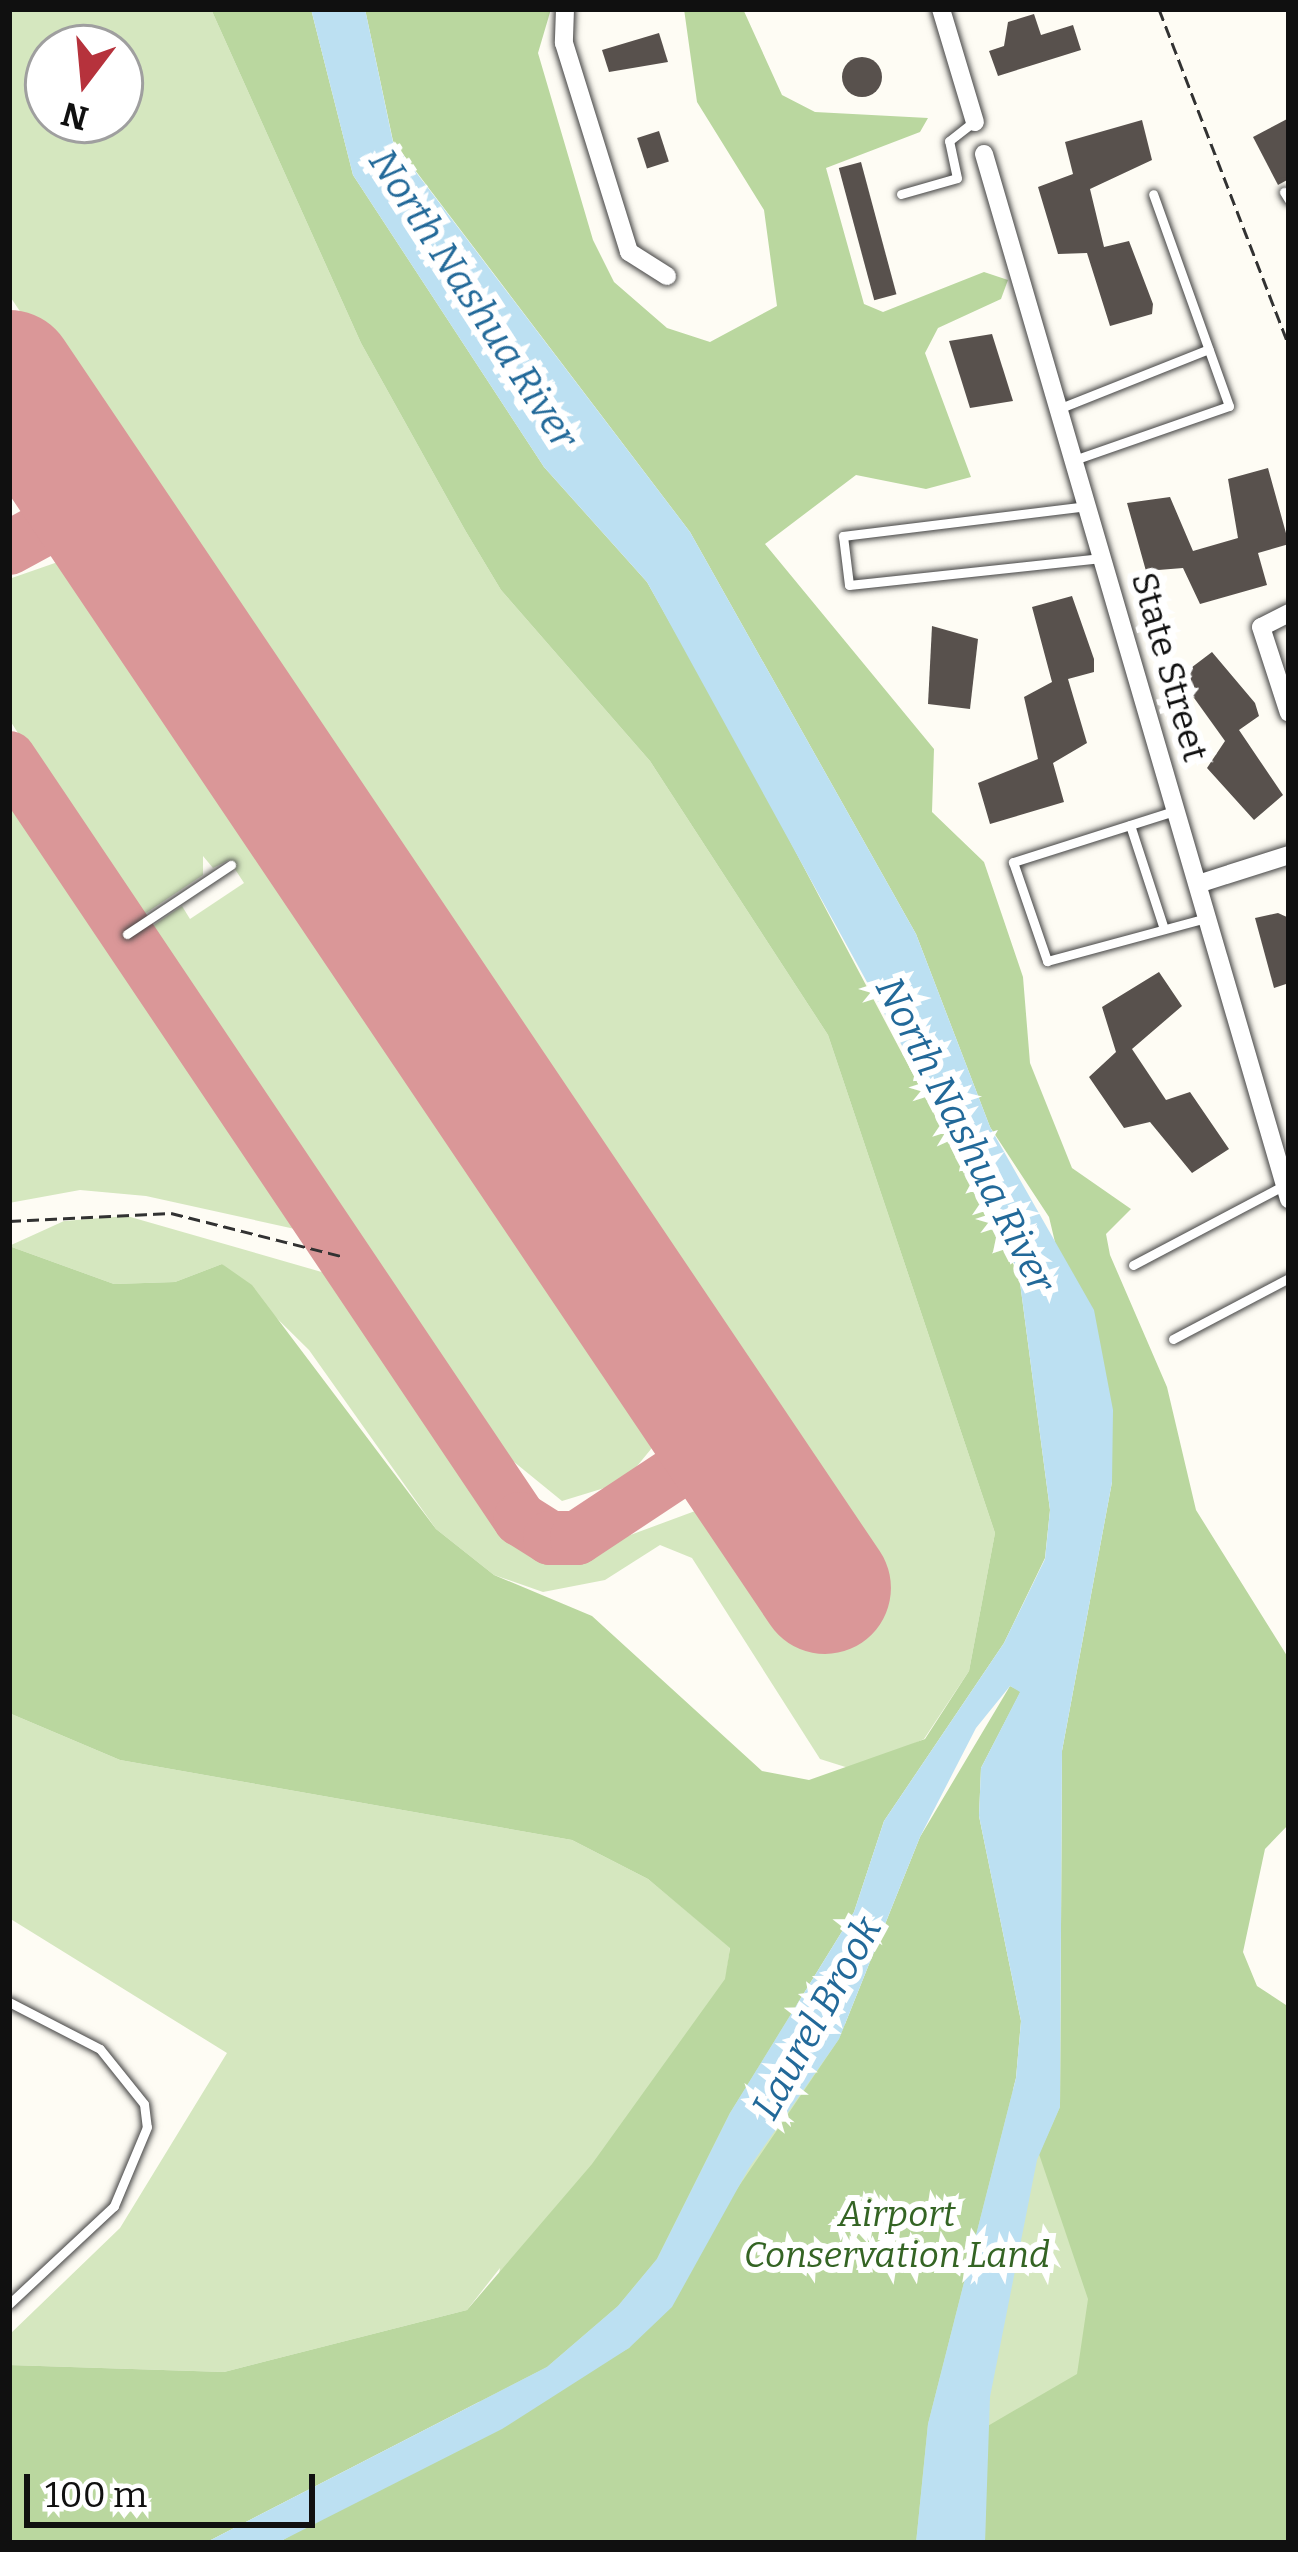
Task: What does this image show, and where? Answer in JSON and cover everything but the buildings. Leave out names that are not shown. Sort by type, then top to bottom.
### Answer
[{"type":"street","points":[[941,9],[974,121]]},
{"type":"street","points":[[564,12],[628,252],[667,276]]},
{"type":"street","name":"State Street","points":[[984,154],[1287,1192]]},
{"type":"street","points":[[1289,613],[1261,628],[1289,712]]},
{"type":"street","points":[[1198,884],[1289,855]]},
{"type":"lane","points":[[902,194],[957,178],[949,141],[974,121]]},
{"type":"lane","points":[[1074,460],[1229,406],[1153,194]]},
{"type":"lane","points":[[1058,409],[1209,349]]},
{"type":"lane","points":[[1087,506],[843,536],[849,585],[1102,558]]},
{"type":"lane","points":[[1176,811],[1013,862],[1047,961],[1207,918]]},
{"type":"lane","points":[[1130,825],[1164,929]]},
{"type":"lane","points":[[128,934],[231,865]]},
{"type":"lane","points":[[1133,1265],[1287,1192]]},
{"type":"lane","points":[[1173,1340],[1289,1279]]},
{"type":"lane","points":[[9,2002],[100,2049],[144,2104],[147,2127],[114,2206],[9,2304]]},
{"type":"path","points":[[1159,9],[1289,346]]},
{"type":"path","points":[[9,1221],[171,1213],[345,1257]]},
{"type":"green space","points":[[9,9],[211,9],[361,343],[501,590],[650,761],[828,1035],[995,1533],[969,1671],[924,1739],[855,1770],[820,1759],[692,1558],[660,1545],[605,1580],[543,1592],[494,1575],[436,1529],[309,1350],[222,1264],[175,1282],[114,1284],[9,1246],[64,1221],[127,1216],[339,1277],[509,1533],[533,1551],[579,1554],[714,1504],[791,1617],[863,1565],[9,295]]},
{"type":"green space","points":[[211,9],[311,9],[353,175],[544,467],[647,582],[743,752],[1019,1275],[1050,1510],[1045,1558],[1004,1643],[884,1821],[854,1912],[730,2113],[657,2259],[618,2306],[547,2367],[205,2543],[9,2543],[9,2365],[224,2372],[467,2310],[592,2164],[725,1979],[730,1948],[648,1879],[572,1840],[120,1760],[9,1713],[9,1246],[114,1284],[175,1282],[222,1264],[252,1285],[436,1529],[494,1575],[592,1616],[762,1771],[809,1780],[925,1739],[969,1671],[995,1533],[828,1035],[650,761],[501,590],[361,343]]},
{"type":"green space","points":[[365,9],[551,9],[538,53],[593,240],[614,282],[667,328],[710,342],[777,306],[764,210],[697,102],[684,9],[743,9],[782,95],[815,112],[928,118],[920,132],[826,168],[864,304],[883,312],[984,272],[1008,280],[1001,299],[938,328],[925,353],[971,477],[926,489],[856,475],[765,544],[934,749],[932,812],[984,862],[1023,977],[1030,1063],[1072,1168],[1131,1209],[1106,1234],[1110,1255],[1167,1387],[1196,1510],[1289,1659],[1289,1824],[1265,1849],[1243,1952],[1257,1986],[1289,2007],[1289,2543],[985,2543],[986,2427],[1077,2374],[1088,2299],[1039,2154],[1060,2107],[1062,1751],[1112,1482],[1049,1217],[990,1127],[916,934],[690,532],[393,141]]},
{"type":"green space","points":[[75,556],[665,1432],[624,1482],[562,1501],[508,1457],[145,931],[182,906],[190,919],[244,883],[229,860],[213,868],[203,856],[203,875],[137,919],[9,719],[9,579]]},
{"type":"green space","points":[[9,790],[304,1231],[146,1196],[80,1190],[9,1203]]},
{"type":"green space","name":"Airport Conservation Land","points":[[1010,1686],[1021,1691],[981,1768],[979,1816],[1021,2021],[1016,2078],[928,2424],[916,2543],[277,2543],[629,2348],[839,2039],[920,1837]]},
{"type":"green space","name":"Airport Conservation Land","points":[[9,1713],[120,1760],[572,1840],[648,1879],[730,1947],[726,1978],[1289,2195],[1097,2543],[457,2543],[500,2268],[467,2310],[224,2372],[9,2365],[9,2335],[120,2228],[227,2053],[9,1918]]},
{"type":"water","points":[[311,9],[365,9],[393,142],[690,532],[916,934],[990,1127],[1094,1310],[1113,1410],[1112,1482],[1062,1751],[1060,2107],[1037,2160],[990,2397],[985,2543],[916,2543],[928,2424],[1016,2078],[1021,2021],[979,1816],[981,1768],[1020,1692],[1010,1686],[976,1728],[920,1837],[839,2039],[749,2168],[672,2307],[629,2348],[502,2429],[277,2543],[205,2543],[547,2367],[618,2306],[657,2259],[730,2113],[854,1912],[884,1821],[1004,1643],[1045,1559],[1050,1510],[1019,1275],[984,1195],[647,582],[544,467],[353,175]]},
{"type":"taxiway","points":[[48,522],[65,485],[56,446]]},
{"type":"taxiway","points":[[9,548],[68,516],[121,542]]},
{"type":"taxiway","points":[[9,758],[520,1519],[550,1538],[577,1538],[725,1440]]},
{"type":"runway","points":[[9,376],[825,1588]]},
{"type":"water label","name":"North Nashua River","points":[[473,299]]},
{"type":"water label","name":"North Nashua River","points":[[965,1135]]},
{"type":"water label","name":"Laurel Brook","points":[[817,2018]]}]
